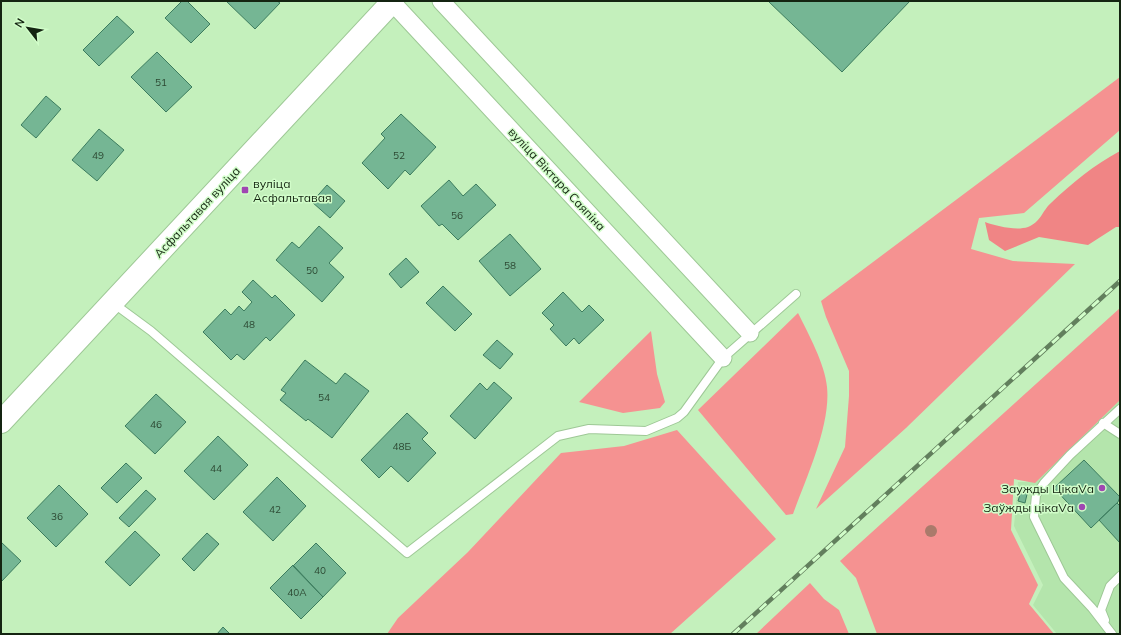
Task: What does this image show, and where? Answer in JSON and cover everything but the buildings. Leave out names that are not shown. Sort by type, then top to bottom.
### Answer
[{"type":"street","name":"Асфальтавая вуліца","points":[[1,422],[392,1]]},
{"type":"street","name":"вуліца Віктара Саяпіна","points":[[392,1],[723,358]]},
{"type":"street","points":[[441,1],[750,333]]},
{"type":"lane","points":[[113,302],[157,336],[407,553],[558,436],[589,429],[646,431],[677,418],[684,412],[723,358],[796,294]]},
{"type":"lane","points":[[1112,634],[1092,608],[1064,578],[1034,517],[1036,495],[1044,483],[1120,409]]},
{"type":"lane","points":[[1103,424],[1120,434]]},
{"type":"lane","points":[[1112,634],[1101,610],[1110,586],[1120,576]]},
{"type":"shaded area","points":[[1120,77],[1120,130],[1024,213],[979,218],[971,249],[1013,261],[1075,264],[906,428],[816,509],[845,447],[849,396],[849,371],[826,317],[821,301]]},
{"type":"shaded area","points":[[1120,151],[1120,227],[1116,227],[1088,245],[1039,237],[1005,251],[989,240],[985,222],[1012,228],[1023,228],[1032,225],[1039,219],[1045,209],[1075,181],[1101,162]]},
{"type":"shaded area","points":[[1120,308],[1120,400],[1035,483],[1014,479],[1011,530],[1038,585],[1029,604],[1054,634],[877,634],[856,578],[840,561]]},
{"type":"shaded area","points":[[798,313],[816,349],[826,378],[827,402],[825,418],[811,468],[793,514],[786,515],[698,410]]},
{"type":"shaded area","points":[[651,331],[657,374],[665,402],[660,408],[623,413],[579,402]]},
{"type":"shaded area","points":[[1120,390],[1120,634],[1057,634],[1033,605],[1043,585],[1014,526],[1018,482],[1028,482]]},
{"type":"shaded area","points":[[677,430],[776,539],[670,634],[387,634],[398,618],[468,552],[561,453],[624,446]]},
{"type":"shaded area","points":[[810,583],[824,599],[839,610],[849,634],[756,634]]},
{"type":"railway","points":[[733,634],[1120,281]]},
{"type":"place","name":"вуліца Асфальтавая","points":[[245,190]]},
{"type":"place","name":"Заужды ЦікаVа","points":[[1102,488]]},
{"type":"place","name":"Заўжды цікаVа","points":[[1082,507]]}]
